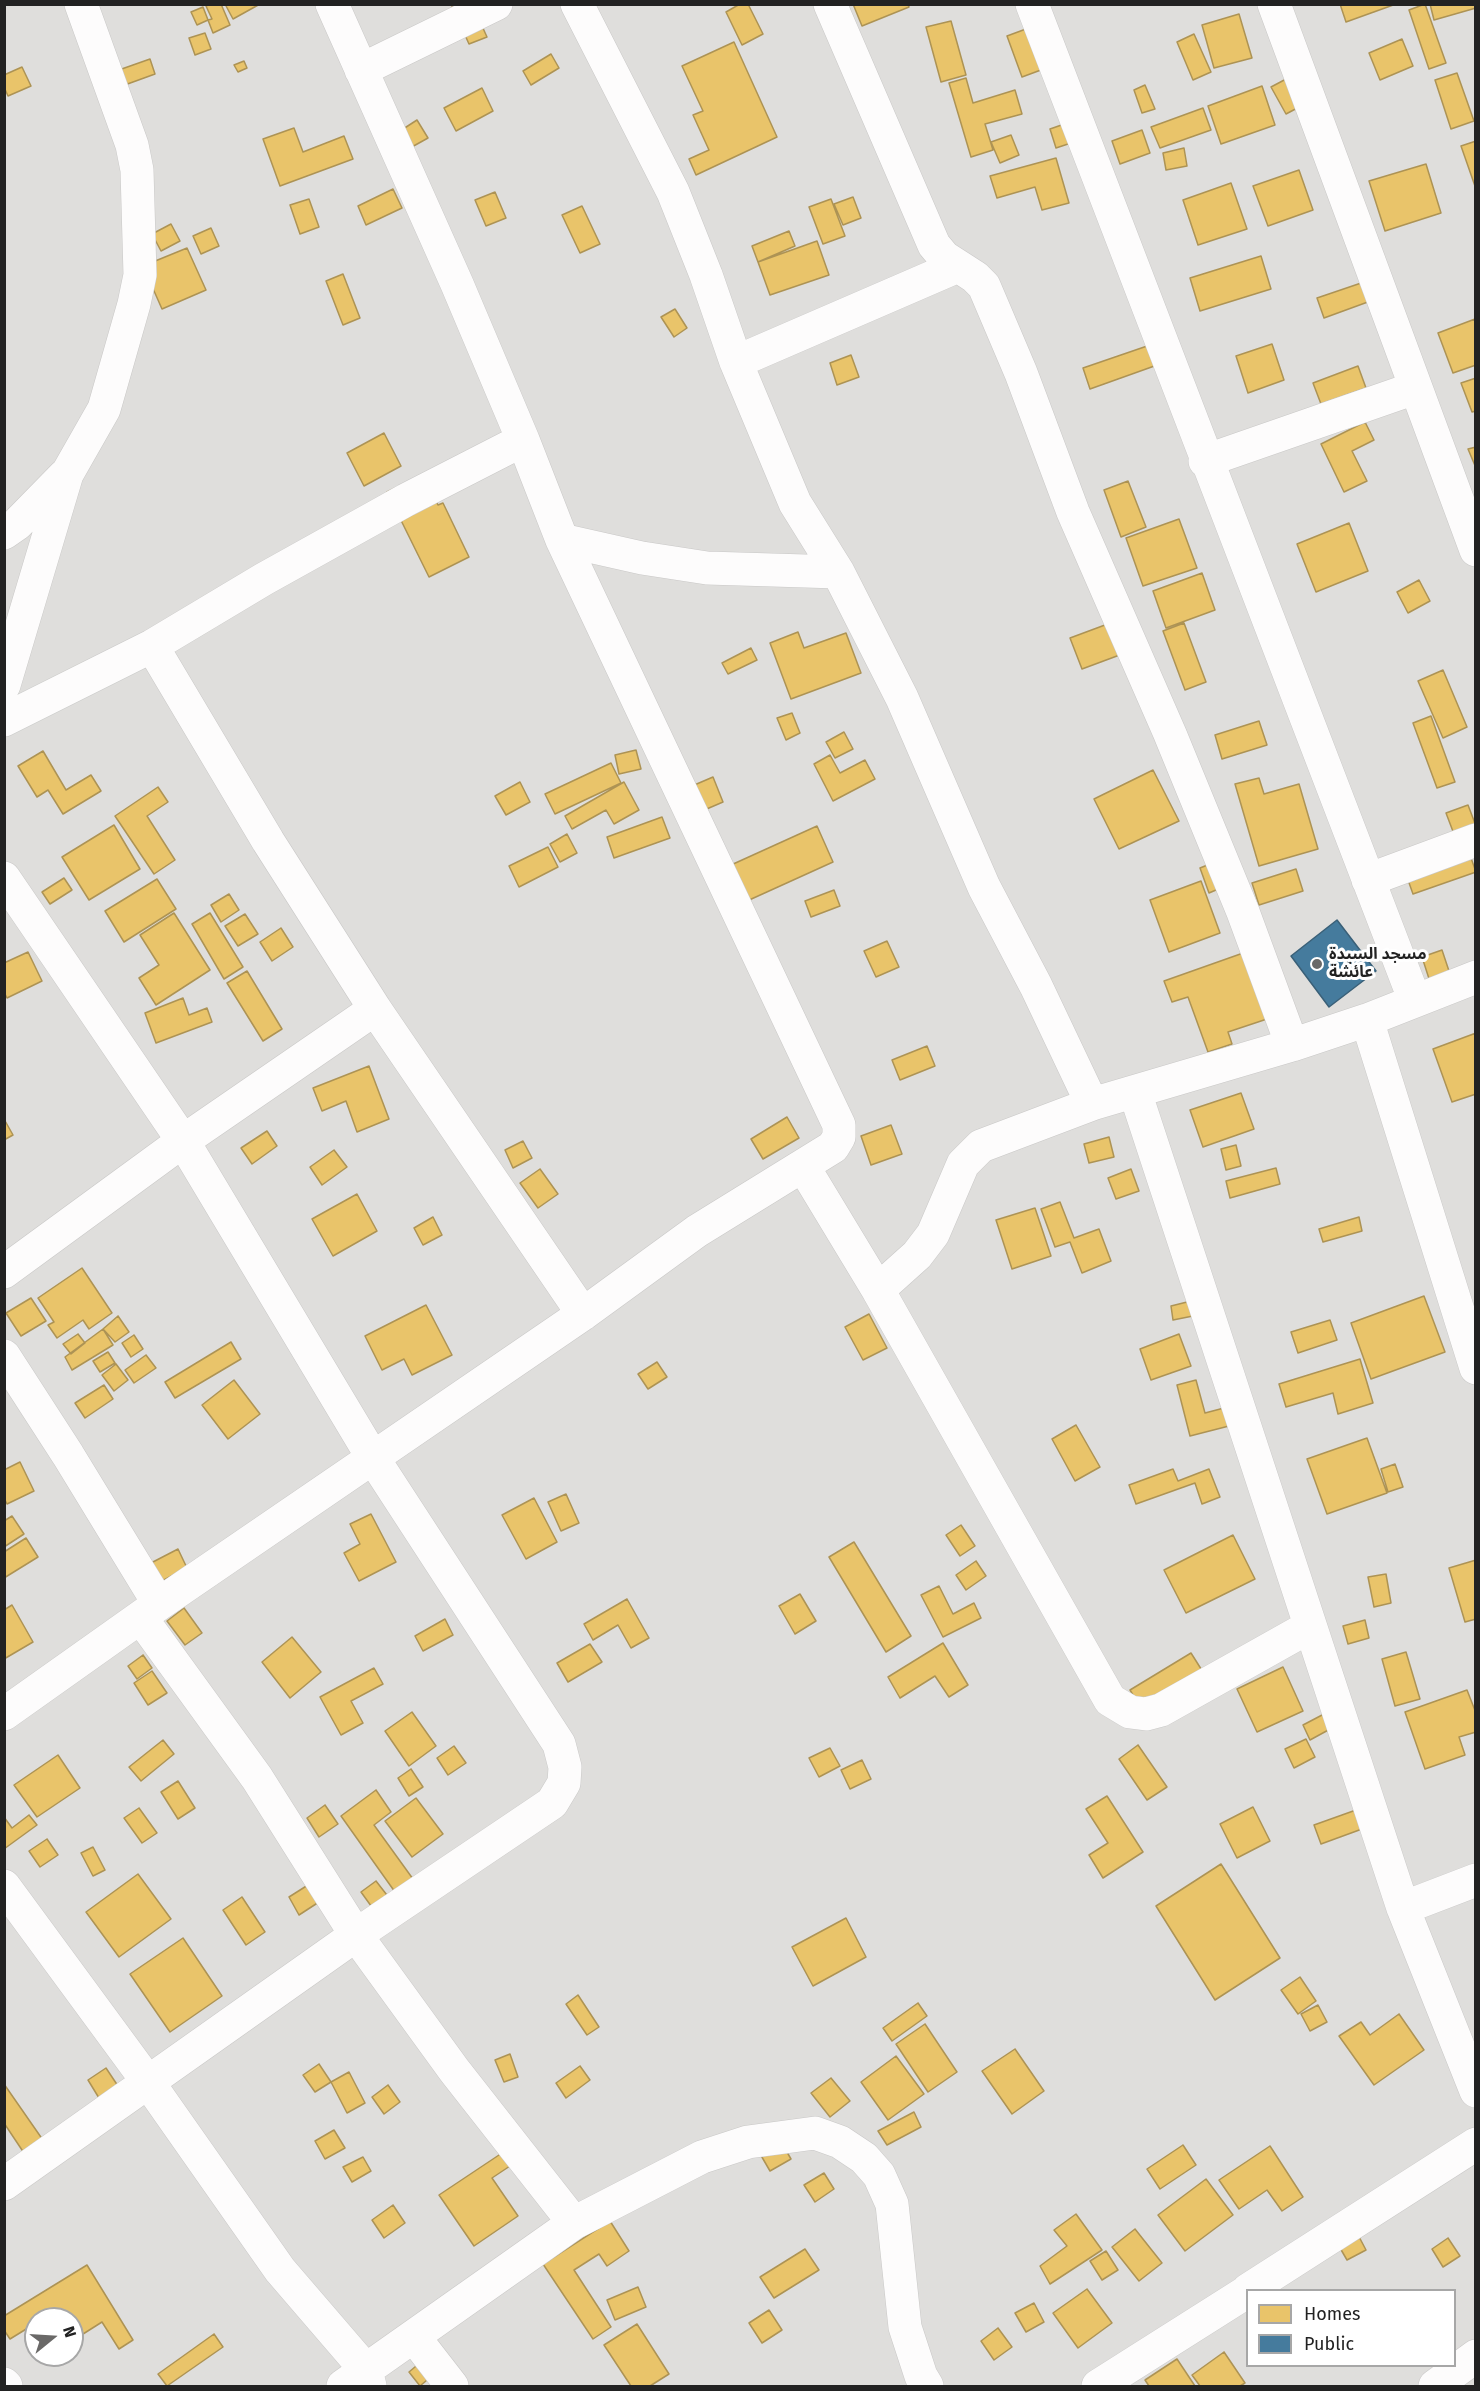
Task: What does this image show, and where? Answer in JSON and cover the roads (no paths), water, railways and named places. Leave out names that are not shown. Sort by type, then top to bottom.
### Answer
[{"type":"street","points":[[4,685],[67,474],[104,409],[140,275],[137,170],[132,145],[81,4]]},
{"type":"street","points":[[4,1714],[583,1314],[697,1231],[833,1147],[838,1137],[838,1125],[562,540],[523,440],[452,273],[332,4]]},
{"type":"street","points":[[361,69],[496,4]]},
{"type":"street","points":[[577,4],[673,192],[706,275],[736,362],[795,503],[838,572],[902,698],[984,887],[1036,986],[1092,1104]]},
{"type":"street","points":[[830,4],[934,245],[944,257],[975,277],[984,286],[1021,373],[1073,513],[1170,734],[1238,902],[1292,1045]]},
{"type":"street","points":[[1032,4],[1205,461],[1415,1000]]},
{"type":"street","points":[[1274,4],[1476,550]]},
{"type":"street","points":[[736,362],[957,266]]},
{"type":"street","points":[[1205,461],[1415,388]]},
{"type":"street","points":[[4,720],[152,646],[264,579],[406,500],[523,440]]},
{"type":"street","points":[[4,532],[17,524],[67,474]]},
{"type":"street","points":[[562,540],[642,558],[707,568],[838,572]]},
{"type":"street","points":[[152,646],[268,841],[375,1009],[583,1314]]},
{"type":"street","points":[[1368,880],[1476,840]]},
{"type":"street","points":[[4,878],[183,1142],[373,1458],[559,1744],[565,1767],[564,1783],[552,1803],[356,1935],[4,2184]]},
{"type":"street","points":[[878,1290],[917,1256],[933,1234],[963,1164],[981,1146],[1092,1104],[1292,1045],[1367,1020],[1476,977]]},
{"type":"street","points":[[4,1272],[183,1142],[375,1009]]},
{"type":"street","points":[[1367,1020],[1476,1368]]},
{"type":"street","points":[[1136,1092],[1309,1627],[1403,1908],[1476,2091]]},
{"type":"street","points":[[802,1166],[878,1290],[1110,1700],[1130,1712],[1146,1714],[1161,1710],[1309,1627]]},
{"type":"street","points":[[4,1356],[150,1611],[356,1935],[454,2070],[574,2223]]},
{"type":"street","points":[[1403,1908],[1476,1880]]},
{"type":"street","points":[[4,1886],[148,2082],[360,2381],[414,2337],[574,2223],[702,2157],[748,2142],[815,2133],[840,2142],[864,2158],[879,2175],[892,2204],[905,2327],[921,2376],[927,2386]]},
{"type":"street","points":[[1251,2289],[1476,2144]]},
{"type":"street","points":[[1098,2386],[1246,2292]]},
{"type":"street","points":[[414,2337],[452,2386]]},
{"type":"street","points":[[1435,2386],[1476,2356]]},
{"type":"place","name":"مسجد السيدة عائشة","points":[[1317,964]]}]
